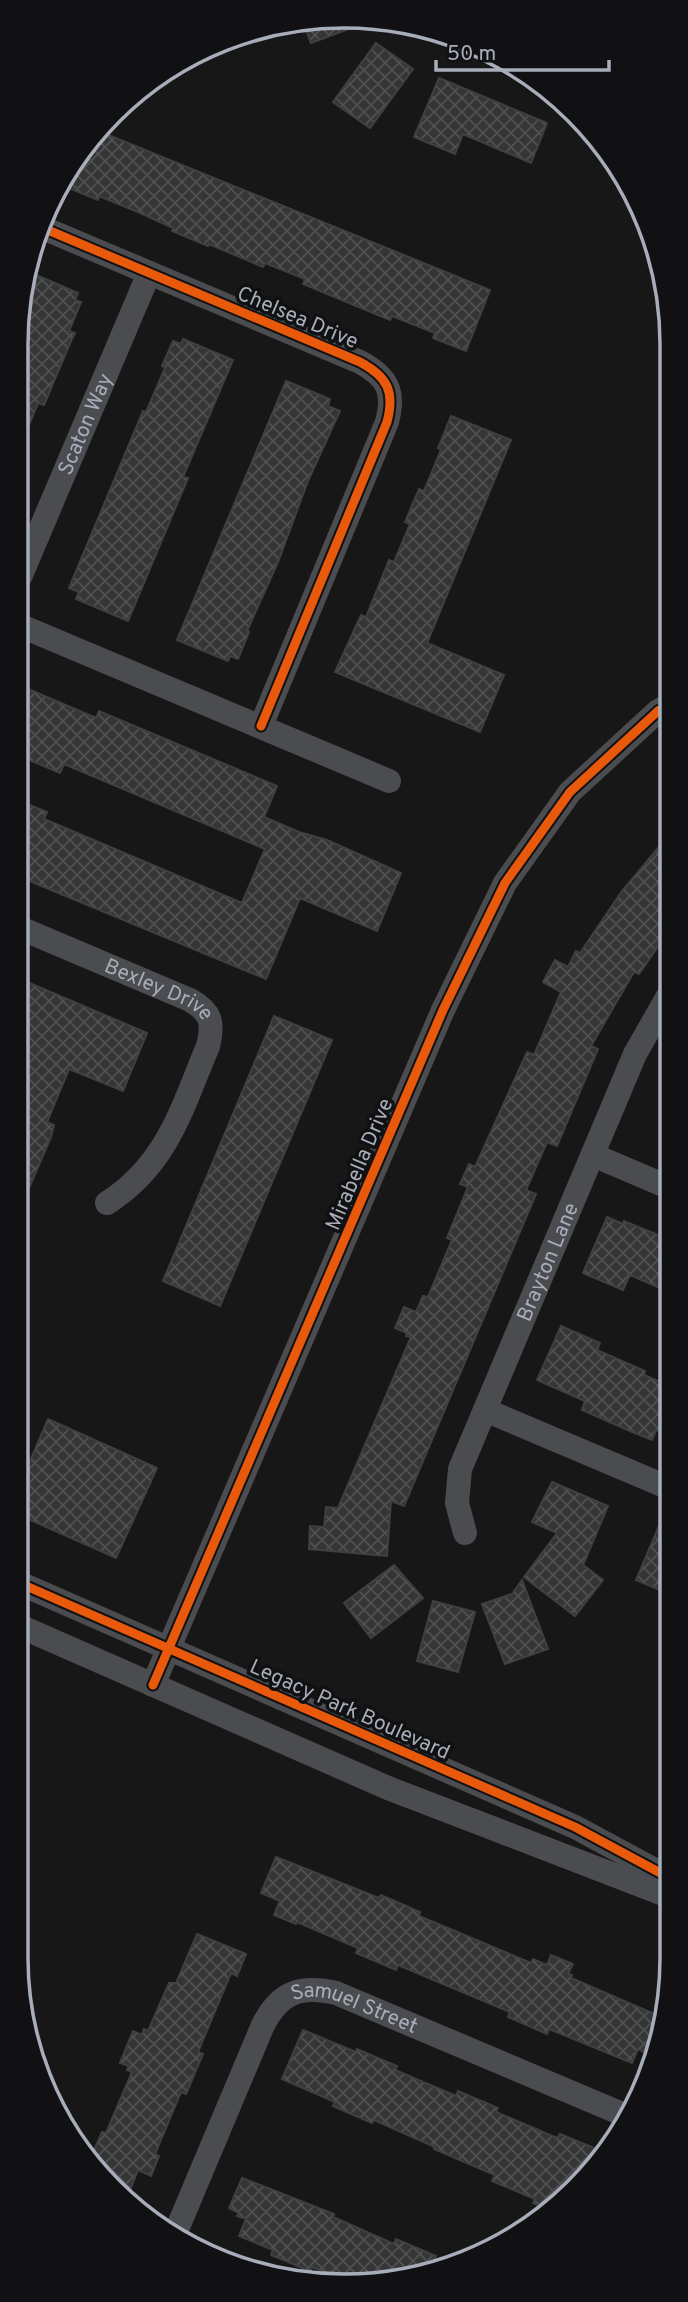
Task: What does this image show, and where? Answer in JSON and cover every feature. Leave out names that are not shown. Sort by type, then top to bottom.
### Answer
[{"type":"street","name":"Chelsea Drive","points":[[49,231],[360,362],[384,379],[390,393],[391,407],[387,422],[261,726]]},
{"type":"street","name":"Scaton Way","points":[[28,558],[149,273]]},
{"type":"street","points":[[28,629],[389,781]]},
{"type":"street","name":"Mirabella Drive","points":[[153,1685],[443,1010],[505,883],[570,792],[660,710]]},
{"type":"street","name":"Bexley Drive","points":[[28,931],[190,1000],[201,1006],[210,1018],[212,1032],[208,1046],[168,1139],[142,1176],[125,1192],[107,1203]]},
{"type":"street","name":"Brayton Lane","points":[[465,1533],[457,1503],[460,1469],[635,1054],[660,1010]]},
{"type":"street","points":[[593,1155],[660,1183]]},
{"type":"street","points":[[485,1410],[660,1484]]},
{"type":"street","name":"Legacy Park Boulevard","points":[[28,1587],[575,1827],[660,1873]]},
{"type":"street","points":[[28,1630],[388,1788],[660,1893]]},
{"type":"street","name":"Samuel Street","points":[[178,2227],[270,2011],[279,2001],[308,1989],[336,1993],[620,2113]]},
{"type":"building","points":[[350,28],[311,43],[306,31]]},
{"type":"building","points":[[376,43],[413,69],[370,128],[333,102]]},
{"type":"building","points":[[439,78],[547,123],[531,163],[463,134],[455,154],[414,137]]},
{"type":"building","points":[[107,135],[490,290],[466,351],[433,338],[435,333],[392,316],[390,320],[303,284],[305,279],[265,263],[263,267],[209,244],[208,246],[99,196],[98,200],[69,188]]},
{"type":"building","points":[[36,275],[78,293],[75,300],[81,302],[69,331],[75,333],[44,405],[38,403],[28,427],[29,323]]},
{"type":"building","points":[[183,339],[233,360],[183,477],[188,478],[128,621],[76,599],[79,592],[69,588],[143,411],[146,412],[165,368],[162,366],[173,341],[181,344]]},
{"type":"building","points":[[286,381],[330,399],[328,406],[340,411],[308,481],[238,659],[230,656],[228,661],[177,640]]},
{"type":"building","points":[[451,416],[511,440],[427,643],[504,675],[480,732],[335,672],[361,615],[366,617],[389,560],[394,562],[410,524],[405,522],[419,489],[424,491],[441,450],[438,448]]},
{"type":"building","points":[[28,689],[96,718],[99,711],[277,786],[264,817],[327,840],[401,873],[377,931],[300,898],[266,979],[28,880],[28,804],[47,812],[44,819],[242,903],[265,849],[64,764],[60,773],[28,759]]},
{"type":"building","points":[[660,846],[660,944],[639,974],[634,972],[591,1046],[598,1049],[557,1146],[547,1142],[526,1190],[536,1194],[404,1506],[391,1501],[387,1556],[309,1549],[310,1526],[324,1527],[326,1507],[338,1508],[411,1337],[395,1328],[404,1307],[416,1312],[423,1296],[428,1297],[452,1240],[447,1238],[468,1187],[460,1184],[469,1164],[475,1167],[527,1052],[534,1055],[561,992],[543,982],[555,960],[568,967],[576,951],[580,953],[622,891]]},
{"type":"building","points":[[28,982],[147,1033],[123,1091],[69,1069],[47,1122],[54,1125],[28,1190]]},
{"type":"building","points":[[274,1016],[332,1040],[220,1306],[163,1281]]},
{"type":"building","points":[[607,1217],[660,1236],[660,1288],[630,1275],[623,1290],[583,1273]]},
{"type":"building","points":[[561,1326],[600,1343],[597,1350],[645,1371],[644,1375],[660,1382],[660,1431],[656,1430],[652,1440],[630,1431],[582,1410],[585,1401],[537,1380]]},
{"type":"building","points":[[48,1419],[157,1468],[116,1558],[28,1519],[28,1466]]},
{"type":"building","points":[[552,1482],[608,1506],[583,1565],[603,1580],[575,1616],[524,1577],[557,1533],[532,1522]]},
{"type":"building","points":[[660,1523],[660,1590],[636,1580]]},
{"type":"building","points":[[394,1565],[423,1598],[371,1638],[344,1603]]},
{"type":"building","points":[[522,1580],[548,1649],[505,1664],[482,1604],[512,1594]]},
{"type":"building","points":[[433,1601],[475,1612],[458,1672],[417,1661]]},
{"type":"building","points":[[276,1857],[379,1898],[381,1895],[420,1912],[419,1916],[531,1963],[533,1959],[547,1965],[551,1955],[573,1964],[568,1974],[572,1975],[571,1978],[655,2014],[645,2053],[638,2049],[632,2063],[549,2029],[547,2034],[508,2017],[510,2012],[398,1965],[396,1970],[356,1953],[358,1948],[274,1915],[280,1901],[261,1893]]},
{"type":"building","points":[[197,1934],[246,1954],[237,1976],[231,1973],[198,2052],[203,2054],[186,2094],[181,2092],[155,2154],[159,2156],[151,2176],[138,2170],[130,2190],[94,2151],[102,2132],[106,2133],[132,2072],[127,2070],[129,2066],[120,2063],[133,2031],[142,2035],[144,2029],[148,2031],[169,1983],[176,1983]]},
{"type":"building","points":[[303,2030],[397,2066],[395,2070],[456,2096],[458,2091],[498,2108],[496,2112],[557,2138],[560,2134],[596,2149],[582,2166],[540,2206],[533,2203],[535,2199],[492,2181],[495,2175],[374,2120],[372,2123],[333,2106],[335,2102],[282,2079]]},
{"type":"building","points":[[242,2178],[334,2214],[333,2217],[394,2244],[396,2239],[436,2256],[435,2260],[426,2263],[385,2271],[327,2273],[312,2267],[309,2272],[271,2255],[273,2250],[239,2236],[246,2219],[237,2216],[239,2213],[229,2208]]},
{"type":"cycle path","points":[[49,231],[360,362],[377,373],[387,386],[390,402],[387,422],[261,726]]},
{"type":"cycle path","points":[[153,1685],[443,1010],[505,883],[570,792],[660,710]]},
{"type":"cycle path","points":[[28,1587],[575,1827],[660,1873]]}]
